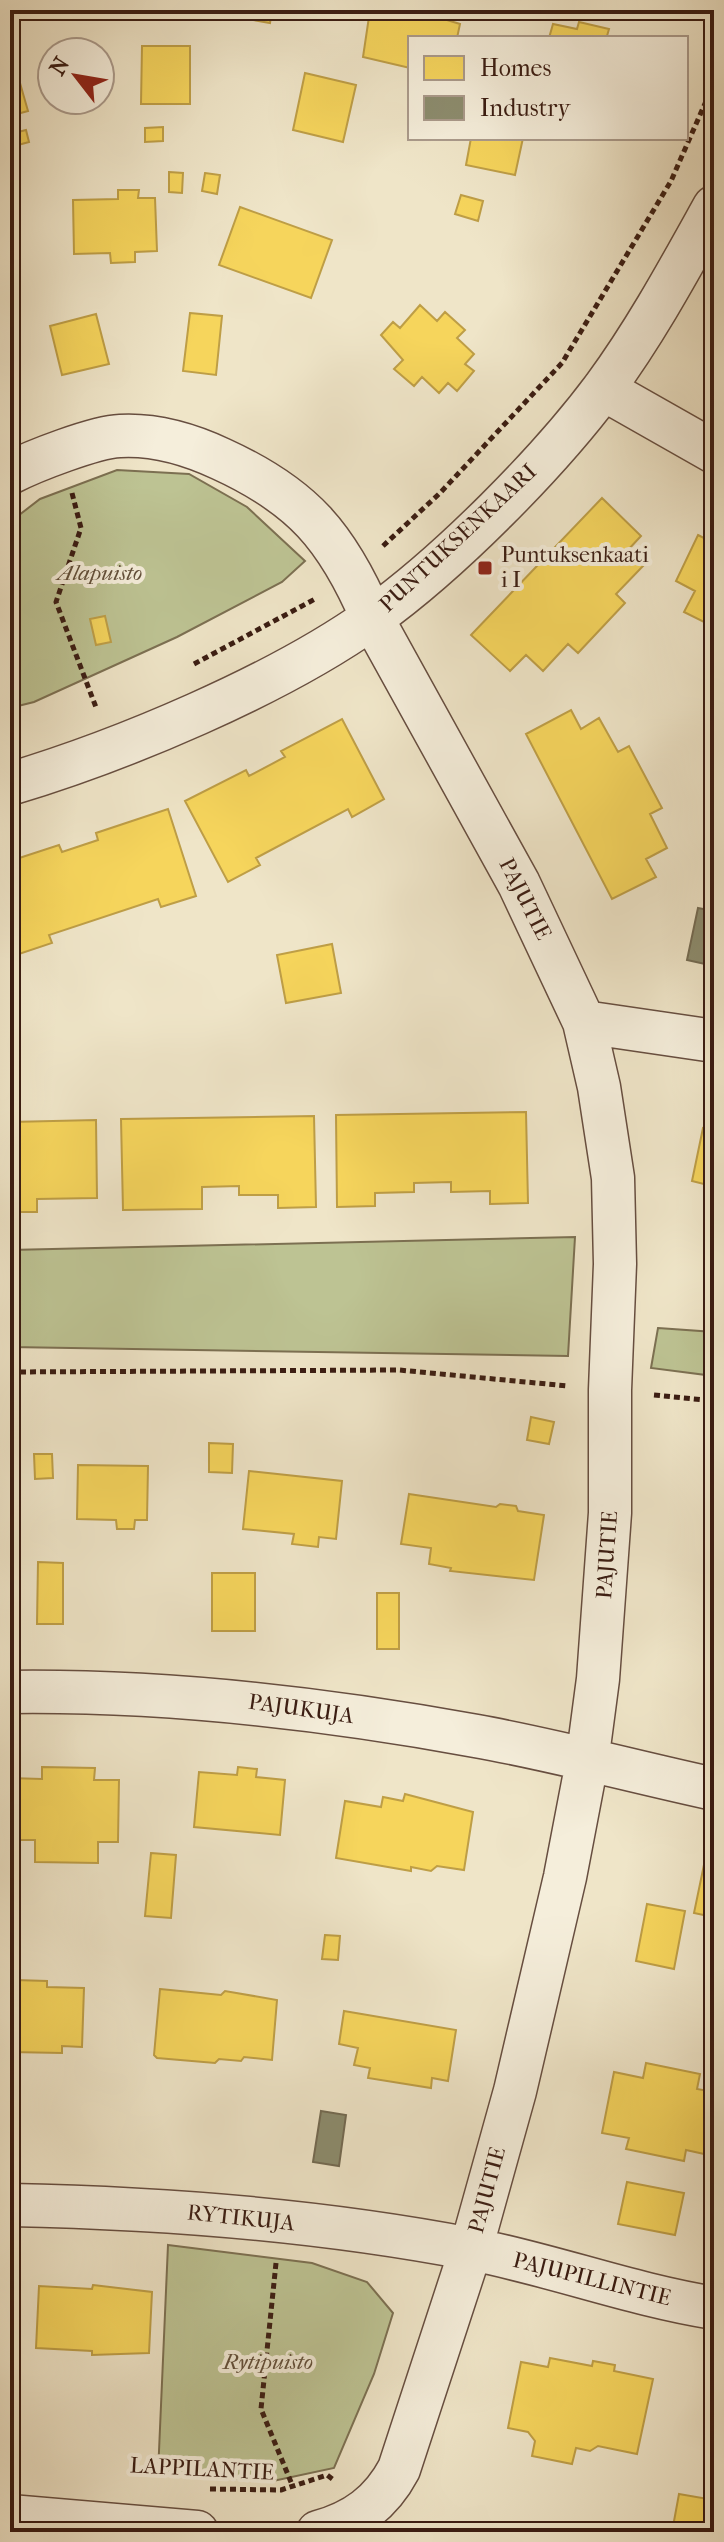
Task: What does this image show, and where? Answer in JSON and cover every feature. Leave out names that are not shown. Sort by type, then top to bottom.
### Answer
[{"type":"street","name":"PUNTUKSENKAARI","points":[[10,784],[61,769],[213,705],[300,661],[372,618],[452,550],[524,481],[603,389],[714,207]]},
{"type":"street","points":[[603,389],[714,452]]},
{"type":"street","name":"PAJUTIE","points":[[10,473],[118,436],[172,439],[200,449],[281,489],[315,520],[353,574],[372,618],[519,884],[584,1022],[599,1087],[613,1178],[615,1264],[610,1390],[610,1513],[598,1679],[587,1762],[565,1877],[515,2091],[471,2249],[399,2469],[386,2493],[367,2509],[342,2526],[318,2532]]},
{"type":"street","points":[[584,1022],[714,1041]]},
{"type":"street","name":"PAJUKUJA","points":[[10,1692],[202,1697],[325,1711],[479,1736],[587,1762]]},
{"type":"street","points":[[587,1762],[714,1789]]},
{"type":"street","name":"RYTIKUJA","points":[[10,2205],[176,2211],[471,2249]]},
{"type":"street","name":"PAJUPILLINTIE","points":[[471,2249],[714,2308]]},
{"type":"street","points":[[10,2516],[197,2532]]},
{"type":"path","points":[[189,666],[305,606],[353,574],[440,493],[562,363],[671,181],[714,83]]},
{"type":"path","points":[[61,453],[81,528],[56,602],[97,710]]},
{"type":"path","points":[[83,714],[110,703]]},
{"type":"path","points":[[10,1372],[399,1370],[714,1401]]},
{"type":"path","points":[[280,2222],[261,2409],[293,2487]]},
{"type":"path","name":"LAPPILANTIE","points":[[199,2488],[281,2490],[327,2475],[381,2520],[421,2532]]},
{"type":"green space","name":"Alapuisto","points":[[117,470],[189,474],[247,507],[305,561],[282,582],[177,637],[34,702],[10,708],[10,522],[40,499]]},
{"type":"green space","points":[[575,1237],[568,1356],[10,1347],[10,1250]]},
{"type":"green space","points":[[658,1328],[714,1332],[714,1376],[651,1368]]},
{"type":"green space","name":"Rytipuisto","points":[[168,2245],[312,2263],[367,2282],[393,2313],[374,2374],[334,2468],[273,2481],[158,2474]]},
{"type":"building: Homes","points":[[194,10],[272,10],[270,23]]},
{"type":"building: Homes","points":[[370,10],[449,10],[447,20],[460,24],[457,36],[408,36],[408,68],[363,57]]},
{"type":"building: Homes","points":[[579,22],[609,29],[607,36],[550,36],[553,24],[577,29]]},
{"type":"building: Homes","points":[[142,46],[190,46],[190,104],[141,104]]},
{"type":"building: Homes","points":[[10,56],[28,111],[10,116]]},
{"type":"building: Homes","points":[[305,73],[356,85],[343,142],[293,130]]},
{"type":"building: Homes","points":[[163,127],[163,141],[145,142],[145,128]]},
{"type":"building: Homes","points":[[26,130],[29,142],[11,147],[10,134]]},
{"type":"building: Homes","points":[[471,140],[523,140],[515,175],[466,165]]},
{"type":"building: Homes","points":[[169,172],[183,173],[182,193],[169,192]]},
{"type":"building: Homes","points":[[205,173],[220,175],[217,194],[202,191]]},
{"type":"building: Homes","points":[[118,190],[139,190],[138,198],[155,198],[157,251],[135,252],[135,262],[111,263],[110,253],[74,254],[73,200],[118,199]]},
{"type":"building: Homes","points":[[461,195],[483,201],[478,221],[455,214]]},
{"type":"building: Homes","points":[[240,207],[332,240],[311,298],[219,265]]},
{"type":"building: Homes","points":[[420,305],[437,321],[445,312],[465,330],[457,338],[474,354],[465,364],[474,371],[457,391],[448,383],[439,393],[422,377],[414,386],[394,369],[403,360],[381,335],[393,322],[400,328]]},
{"type":"building: Homes","points":[[190,313],[222,316],[216,375],[183,371]]},
{"type":"building: Homes","points":[[96,314],[109,364],[62,375],[50,326]]},
{"type":"building: Homes","points":[[602,498],[641,536],[627,551],[643,566],[616,594],[625,603],[578,653],[568,644],[543,671],[526,655],[510,671],[471,635]]},
{"type":"building: Homes","points":[[698,535],[714,543],[714,627],[684,612],[695,591],[676,581]]},
{"type":"building: Homes","points":[[105,616],[111,642],[96,645],[90,619]]},
{"type":"building: Homes","points":[[571,710],[581,729],[599,718],[618,752],[629,746],[662,808],[650,814],[667,848],[646,859],[656,877],[612,899],[526,734]]},
{"type":"building: Homes","points":[[342,719],[384,799],[352,817],[348,809],[256,858],[260,865],[228,882],[185,801],[246,770],[249,776],[285,757],[281,751]]},
{"type":"building: Homes","points":[[168,809],[196,896],[161,907],[158,899],[49,935],[52,943],[16,955],[10,936],[10,861],[59,845],[62,852],[98,840],[96,833]]},
{"type":"building: Homes","points":[[332,944],[341,993],[286,1003],[277,955]]},
{"type":"building: Homes","points":[[526,1112],[528,1203],[490,1204],[490,1191],[451,1192],[451,1182],[414,1183],[414,1192],[375,1193],[375,1206],[337,1207],[336,1115]]},
{"type":"building: Homes","points":[[314,1116],[316,1207],[278,1208],[278,1195],[239,1195],[239,1186],[202,1187],[202,1209],[123,1210],[121,1119]]},
{"type":"building: Homes","points":[[96,1120],[97,1198],[37,1199],[37,1212],[10,1212],[10,1122]]},
{"type":"building: Homes","points":[[703,1128],[714,1130],[714,1191],[712,1186],[692,1181]]},
{"type":"building: Homes","points":[[531,1417],[554,1422],[549,1444],[527,1440]]},
{"type":"building: Homes","points":[[209,1443],[233,1444],[232,1473],[209,1472]]},
{"type":"building: Homes","points":[[34,1454],[52,1454],[53,1478],[35,1479]]},
{"type":"building: Homes","points":[[78,1465],[148,1466],[147,1520],[135,1520],[134,1529],[117,1529],[116,1520],[77,1519]]},
{"type":"building: Homes","points":[[249,1471],[342,1481],[336,1539],[319,1537],[318,1547],[292,1544],[294,1534],[243,1529]]},
{"type":"building: Homes","points":[[409,1494],[496,1507],[500,1504],[516,1506],[518,1511],[544,1515],[534,1580],[450,1571],[451,1568],[429,1564],[431,1548],[401,1544]]},
{"type":"building: Homes","points":[[38,1562],[63,1563],[63,1624],[37,1624]]},
{"type":"building: Homes","points":[[212,1573],[255,1573],[255,1631],[212,1631]]},
{"type":"building: Homes","points":[[377,1593],[399,1593],[399,1649],[377,1649]]},
{"type":"building: Homes","points":[[42,1767],[95,1768],[94,1780],[119,1780],[118,1842],[98,1842],[98,1863],[35,1862],[35,1840],[10,1840],[10,1778],[42,1779]]},
{"type":"building: Homes","points":[[238,1767],[257,1769],[256,1777],[285,1780],[280,1835],[194,1827],[199,1772],[237,1775]]},
{"type":"building: Homes","points":[[405,1794],[473,1812],[464,1870],[437,1866],[431,1871],[411,1867],[411,1871],[336,1858],[345,1801],[381,1807],[383,1797],[403,1801]]},
{"type":"building: Homes","points":[[707,1850],[714,1851],[713,1917],[694,1913]]},
{"type":"building: Homes","points":[[151,1853],[176,1855],[171,1918],[145,1916]]},
{"type":"building: Homes","points":[[647,1904],[685,1911],[674,1969],[636,1961]]},
{"type":"building: Homes","points":[[325,1935],[340,1936],[338,1960],[322,1959]]},
{"type":"building: Homes","points":[[15,1980],[47,1981],[47,1987],[84,1988],[82,2047],[62,2046],[62,2053],[10,2052],[10,1986],[16,1987]]},
{"type":"building: Homes","points":[[160,1989],[221,1995],[225,1991],[277,2000],[272,2060],[244,2057],[241,2061],[219,2059],[215,2063],[157,2058],[154,2055]]},
{"type":"building: Homes","points":[[344,2011],[456,2030],[448,2081],[432,2078],[431,2088],[368,2078],[370,2068],[354,2065],[358,2048],[339,2044]]},
{"type":"building: Homes","points":[[646,2063],[700,2074],[697,2089],[714,2092],[713,2156],[686,2150],[684,2161],[626,2149],[629,2138],[602,2133],[614,2072],[643,2078]]},
{"type":"building: Homes","points":[[627,2182],[684,2193],[675,2235],[618,2224]]},
{"type":"building: Homes","points":[[93,2285],[152,2292],[149,2353],[92,2355],[92,2351],[36,2348],[39,2286],[92,2289]]},
{"type":"building: Homes","points":[[550,2358],[592,2366],[593,2361],[615,2365],[614,2371],[653,2379],[637,2454],[598,2446],[590,2451],[576,2448],[572,2464],[532,2456],[535,2441],[528,2432],[508,2428],[521,2362],[548,2367]]},
{"type":"building: Homes","points":[[679,2494],[714,2500],[713,2532],[672,2532]]},
{"type":"building: Industry","points":[[698,908],[714,911],[714,966],[687,960]]},
{"type":"building: Industry","points":[[321,2111],[346,2115],[339,2166],[313,2162]]},
{"type":"place","name":"Puntuksenkaati i I","points":[[485,568]]}]
